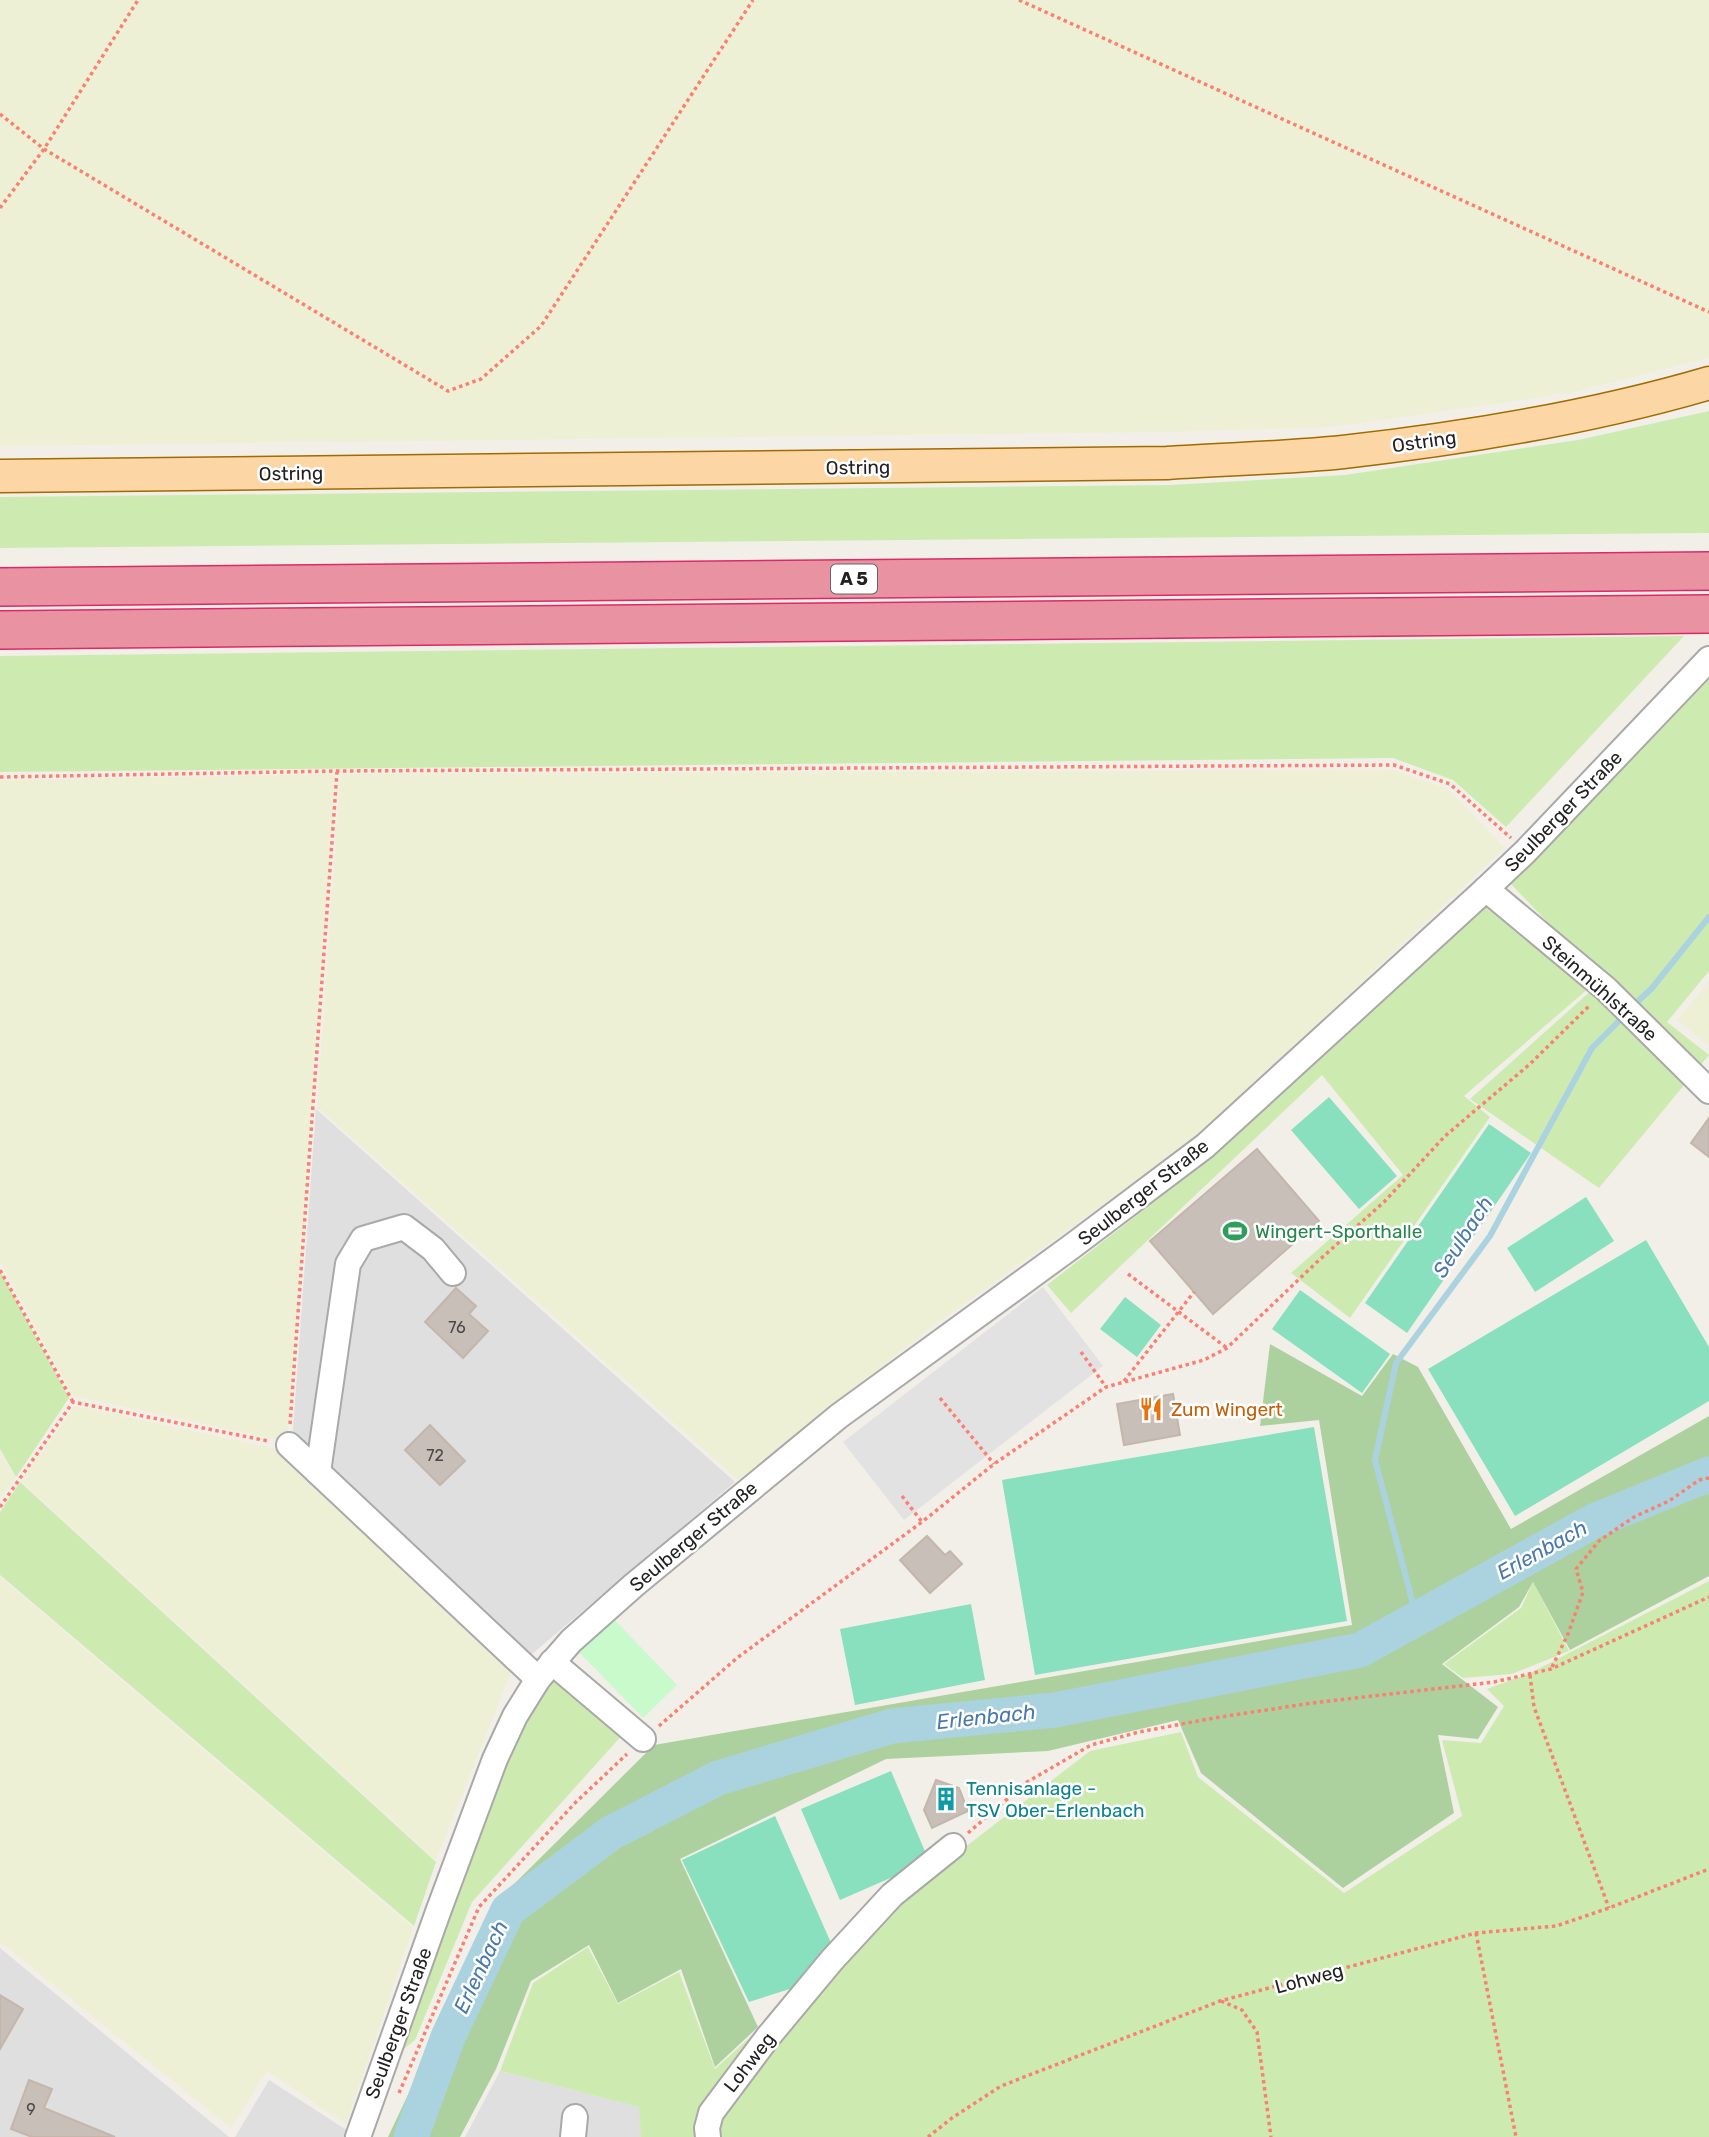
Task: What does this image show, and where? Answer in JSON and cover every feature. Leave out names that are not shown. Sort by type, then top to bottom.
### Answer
[{"type":"highway","name":"A 5","points":[[0,587],[1709,572]]},
{"type":"highway","name":"A 5","points":[[0,630],[1704,614]]},
{"type":"main road","name":"Ostring","points":[[0,476],[776,469],[1181,462],[1340,452],[1458,437],[1576,417],[1709,383]]},
{"type":"street","name":"Seulberger Straße","points":[[358,2137],[482,1791],[515,1716],[545,1671],[592,1621],[839,1416],[1205,1146],[1486,890],[1709,659]]},
{"type":"street","name":"Steinmühlstraße","points":[[1486,890],[1610,992],[1709,1091]]},
{"type":"street","points":[[318,1472],[348,1264],[363,1239],[404,1227],[433,1249],[453,1273]]},
{"type":"street","points":[[289,1446],[545,1671],[643,1740]]},
{"type":"street","name":"Lohweg","points":[[708,2137],[707,2128],[711,2113],[768,2037],[832,1960],[891,1895],[953,1846]]},
{"type":"path","points":[[0,208],[44,149],[138,0]]},
{"type":"path","points":[[0,114],[44,149],[447,391],[481,379],[541,326],[753,0]]},
{"type":"path","points":[[1019,0],[1709,312]]},
{"type":"path","points":[[0,778],[337,771],[1394,765],[1450,784],[1515,841]]},
{"type":"path","points":[[0,1270],[73,1402],[289,1446],[337,771]]},
{"type":"path","points":[[396,2099],[479,1907],[575,1803],[643,1740],[737,1658],[922,1522],[994,1464],[1106,1387],[1204,1360],[1227,1348],[1384,1202],[1445,1136],[1610,992]]},
{"type":"path","points":[[1128,1274],[1227,1348]]},
{"type":"path","points":[[1124,1381],[1194,1292]]},
{"type":"path","points":[[1081,1352],[1106,1387]]},
{"type":"path","points":[[940,1398],[994,1464]]},
{"type":"path","points":[[0,1507],[73,1402]]},
{"type":"path","points":[[1551,1669],[1568,1634],[1583,1592],[1576,1569],[1599,1541],[1634,1517],[1669,1501],[1699,1480],[1709,1478]]},
{"type":"path","points":[[902,1496],[922,1522]]},
{"type":"path","points":[[953,1846],[1027,1782],[1091,1745],[1139,1732],[1214,1718],[1530,1675],[1551,1669],[1709,1597]]},
{"type":"path","points":[[1530,1675],[1534,1707],[1609,1908]]},
{"type":"path","name":"Lohweg","points":[[928,2137],[1001,2086],[1220,2001],[1476,1933],[1556,1926],[1709,1869]]},
{"type":"path","points":[[1476,1933],[1516,2137]]},
{"type":"path","points":[[1220,2001],[1242,2010],[1256,2032],[1271,2137]]},
{"type":"shaded area","points":[[316,1109],[735,1482],[532,1654],[292,1444]]},
{"type":"shaded area","points":[[1043,1287],[1103,1366],[904,1520],[843,1442]]},
{"type":"shaded area","points":[[0,1948],[229,2137],[0,2137]]},
{"type":"shaded area","points":[[500,2071],[640,2107],[641,2137],[465,2137]]},
{"type":"shaded area","points":[[269,2080],[345,2129],[367,2137],[235,2137]]},
{"type":"green space","points":[[0,0],[1709,0],[1709,358],[1571,393],[1335,427],[1167,432],[0,446]]},
{"type":"green space","points":[[1709,411],[1709,533],[0,548],[0,497],[1170,485],[1345,475],[1578,440]]},
{"type":"green space","points":[[1684,636],[1506,827],[1453,780],[1393,758],[0,772],[0,656]]},
{"type":"green space","points":[[1709,669],[1709,971],[1667,1022],[1709,1055],[1599,1188],[1470,1099],[1603,980],[1509,882]]},
{"type":"green space","points":[[1394,770],[1448,789],[1505,848],[1196,1138],[931,1328],[738,1480],[317,1107],[340,774]]},
{"type":"green space","points":[[335,774],[287,1442],[73,1396],[0,1262],[0,780]]},
{"type":"green space","points":[[1491,899],[1597,981],[1464,1096],[1490,1117],[1350,1318],[1291,1273],[1403,1175],[1322,1075],[1071,1313],[1047,1285],[1216,1154]]},
{"type":"green space","points":[[1709,981],[1709,1046],[1677,1020]]},
{"type":"green space","points":[[1329,1097],[1397,1176],[1359,1209],[1291,1130]]},
{"type":"green space","points":[[1489,1124],[1531,1153],[1407,1333],[1365,1303]]},
{"type":"green space","points":[[1586,1197],[1614,1241],[1535,1292],[1507,1248]]},
{"type":"green space","points":[[1646,1240],[1709,1347],[1709,1401],[1515,1516],[1428,1369]]},
{"type":"green space","points":[[0,1271],[69,1398],[16,1477],[0,1449]]},
{"type":"green space","points":[[1300,1290],[1390,1354],[1362,1393],[1272,1329]]},
{"type":"green space","points":[[1125,1297],[1161,1325],[1137,1357],[1100,1329]]},
{"type":"green space","points":[[1270,1344],[1362,1396],[1393,1354],[1418,1367],[1511,1529],[1709,1416],[1709,1576],[1570,1650],[1533,1582],[1519,1607],[1442,1664],[1498,1707],[1478,1739],[1438,1735],[1454,1813],[1343,1888],[1201,1773],[1178,1720],[1048,1751],[886,1759],[680,1859],[758,2027],[715,2067],[681,1969],[618,2003],[589,1945],[531,1981],[496,2069],[460,2137],[388,2137],[502,1896],[654,1745],[1352,1625],[1319,1420],[1260,1426]]},
{"type":"green space","points":[[75,1406],[287,1451],[516,1660],[436,1860],[21,1481]]},
{"type":"green space","points":[[1314,1427],[1347,1621],[1035,1675],[1002,1480]]},
{"type":"green space","points":[[0,1451],[15,1478],[0,1499]]},
{"type":"green space","points":[[20,1482],[436,1862],[414,1926],[0,1575],[0,1512]]},
{"type":"green space","points":[[0,1577],[413,1928],[346,2124],[267,2071],[231,2128],[0,1942]]},
{"type":"green space","points":[[1709,1581],[1709,2137],[641,2137],[639,2107],[500,2071],[533,1983],[588,1947],[618,2004],[679,1972],[715,2069],[934,1871],[1090,1751],[1181,1732],[1198,1777],[1344,1893],[1462,1816],[1442,1740],[1481,1743],[1504,1706],[1487,1689],[1530,1673]]},
{"type":"green space","points":[[1533,1582],[1569,1651],[1512,1674],[1463,1678],[1444,1664],[1521,1608]]},
{"type":"green space","points":[[971,1604],[985,1680],[855,1705],[840,1629]]},
{"type":"green space","points":[[608,1613],[677,1685],[643,1718],[573,1646]]},
{"type":"green space","points":[[542,1659],[625,1732],[472,1902],[415,2040],[377,2071]]},
{"type":"green space","points":[[891,1771],[929,1861],[840,1900],[801,1809]]},
{"type":"green space","points":[[775,1816],[835,1952],[796,1987],[749,2002],[682,1860]]},
{"type":"building","points":[[1709,1118],[1709,1157],[1691,1143]]},
{"type":"building","name":"Wingert-Sporthalle","points":[[1257,1149],[1319,1221],[1213,1314],[1150,1241]]},
{"type":"building","points":[[456,1288],[476,1306],[469,1314],[488,1331],[463,1358],[425,1322]]},
{"type":"building","points":[[1173,1394],[1180,1435],[1124,1445],[1117,1404]]},
{"type":"building","points":[[430,1425],[465,1461],[440,1485],[405,1450]]},
{"type":"building","points":[[927,1536],[945,1555],[950,1551],[962,1564],[930,1593],[900,1560]]},
{"type":"building","name":"Tennisanlage - TSV Ober-Erlenbach","points":[[936,1780],[959,1788],[968,1811],[932,1828],[924,1810]]},
{"type":"building","points":[[0,1995],[23,2009],[0,2049]]},
{"type":"building","points":[[29,2080],[52,2089],[44,2108],[115,2137],[32,2137],[11,2129]]},
{"type":"waterway","name":"Seulbach","points":[[1631,1008],[1652,988],[1709,917]]},
{"type":"waterway","name":"Seulbach","points":[[1417,1619],[1375,1460],[1396,1363],[1490,1236],[1592,1048],[1624,1016]]},
{"type":"waterway","name":"Erlenbach","points":[[411,2137],[448,2037],[508,1910],[611,1833],[718,1778],[892,1726],[1055,1710],[1360,1650],[1594,1521],[1709,1474]]},
{"type":"place","name":"Wingert-Sporthalle","points":[[1235,1231]]},
{"type":"place","name":"Zum Wingert","points":[[1151,1409]]},
{"type":"place","name":"Tennisanlage - TSV Ober-Erlenbach","points":[[946,1799]]}]
